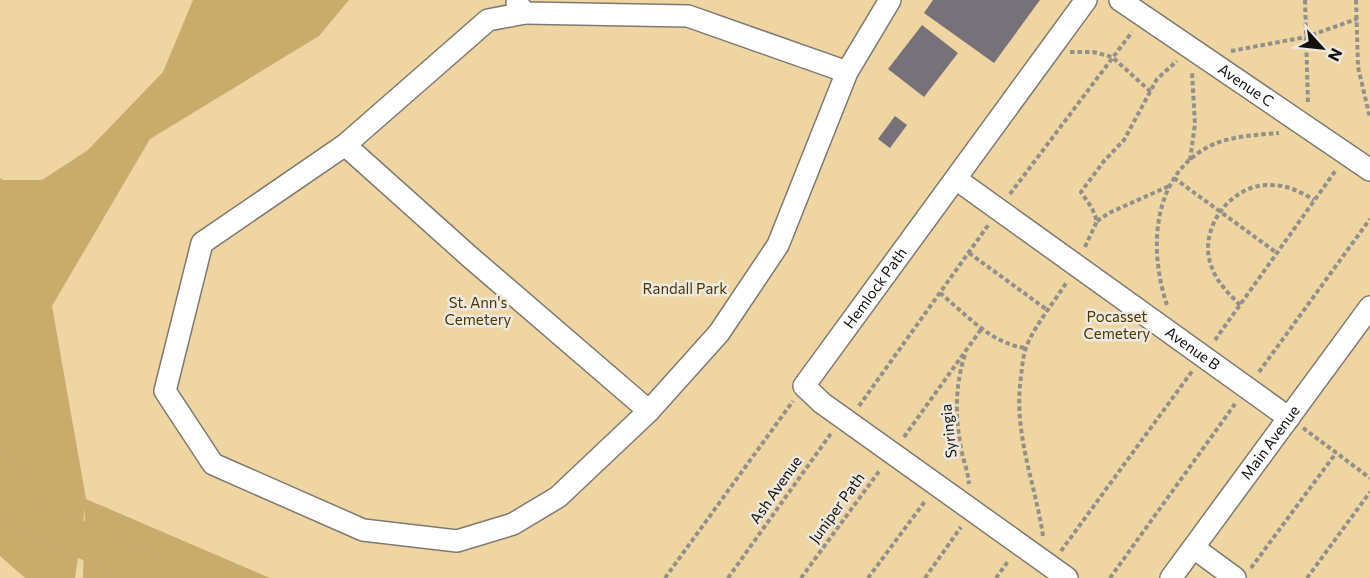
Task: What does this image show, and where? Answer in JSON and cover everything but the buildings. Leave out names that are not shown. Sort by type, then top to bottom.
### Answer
[{"type":"lane","points":[[847,72],[688,16],[520,7],[488,20],[345,145],[202,243],[165,391],[213,464],[363,530],[457,541],[513,524],[558,497],[649,411],[719,333],[778,245],[847,72],[890,0]]},
{"type":"lane","name":"Hemlock Path","points":[[804,386],[1086,0]]},
{"type":"lane","name":"Avenue C","points":[[1120,0],[1195,55],[1370,170]]},
{"type":"lane","points":[[345,145],[479,265],[649,411]]},
{"type":"lane","name":"Avenue B","points":[[956,179],[1289,418]]},
{"type":"lane","name":"Main Avenue","points":[[1171,578],[1370,307]]},
{"type":"lane","points":[[804,386],[843,417],[1058,572]]},
{"type":"lane","points":[[1194,548],[1235,578]]},
{"type":"path","points":[[1305,0],[1309,129]]},
{"type":"path","points":[[1356,0],[1358,67],[1370,118]]},
{"type":"path","points":[[1097,221],[1092,208],[1081,192],[1104,161],[1124,140],[1157,79],[1176,62],[1195,55],[1272,45],[1306,37],[1357,18]]},
{"type":"path","points":[[1055,43],[1067,52],[1093,52],[1112,57],[1151,92]]},
{"type":"path","points":[[1191,159],[1195,124],[1195,55]]},
{"type":"path","points":[[1168,311],[1155,261],[1156,238],[1168,187],[1191,159],[1208,147],[1232,140],[1284,133]]},
{"type":"path","points":[[1174,178],[1277,253]]},
{"type":"path","points":[[1240,305],[1225,289],[1212,269],[1208,256],[1209,233],[1220,211],[1230,200],[1251,188],[1270,185],[1292,188],[1314,200]]},
{"type":"path","points":[[1058,572],[1019,426],[1017,402],[1026,348],[1046,309],[1078,266],[1097,221],[1109,213],[1168,187]]},
{"type":"path","points":[[969,253],[1046,309]]},
{"type":"path","points":[[940,292],[982,328],[1012,347],[1026,348]]},
{"type":"path","name":"Juniper Path","points":[[801,578],[982,328]]},
{"type":"path","name":"Syringia","points":[[967,350],[961,368],[958,412],[960,446],[969,477],[972,510]]},
{"type":"path","points":[[665,578],[804,386]]},
{"type":"path","name":"Ash Avenue","points":[[728,578],[843,417]]},
{"type":"path","points":[[1289,418],[1370,478]]},
{"type":"path","points":[[1244,578],[1336,453]]},
{"type":"path","points":[[868,578],[937,485]]},
{"type":"path","points":[[1307,578],[1370,492]]},
{"type":"path","points":[[925,578],[972,510]]},
{"type":"green space","name":"Randall Park","points":[[0,0],[1370,0],[1370,578],[0,578]]},
{"type":"shaded area","points":[[193,0],[349,0],[319,36],[150,139],[52,306],[86,499],[270,578],[83,578],[85,508],[75,578],[25,578],[0,556],[0,178],[3,180],[42,180],[88,150],[163,72]]},
{"type":"waterway","points":[[0,473],[30,516],[165,578]]},
{"type":"park label","name":"St. Ann's Cemetery","points":[[478,312]]},
{"type":"park label","name":"Pocasset Cemetery","points":[[1117,326]]}]
